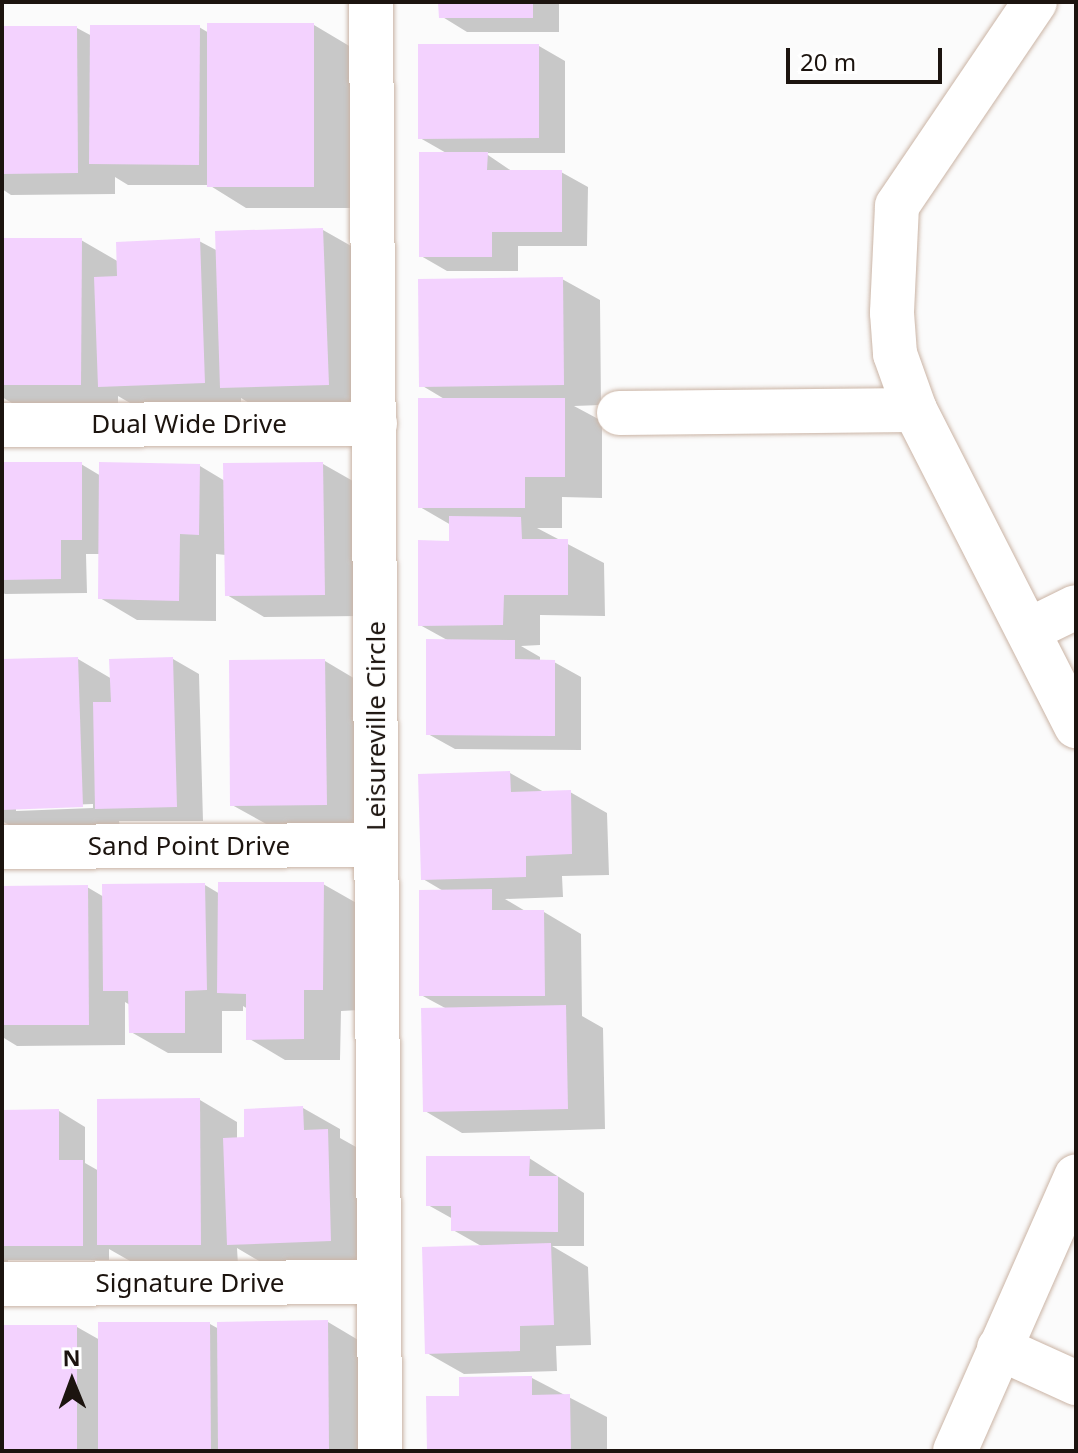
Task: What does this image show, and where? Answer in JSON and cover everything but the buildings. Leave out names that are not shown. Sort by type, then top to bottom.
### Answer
[{"type":"street","name":"Leisureville Circle","points":[[371,2],[380,1451]]},
{"type":"street","points":[[1035,2],[897,206],[892,313],[895,354],[915,410],[1076,726]]},
{"type":"street","points":[[619,413],[915,410]]},
{"type":"street","name":"Dual Wide Drive","points":[[2,425],[375,424]]},
{"type":"street","points":[[1029,630],[1076,607]]},
{"type":"street","name":"Sand Point Drive","points":[[2,847],[376,845]]},
{"type":"street","points":[[955,1451],[1076,1177]]},
{"type":"street","name":"Signature Drive","points":[[2,1284],[378,1282]]},
{"type":"street","points":[[999,1348],[1076,1383]]}]
